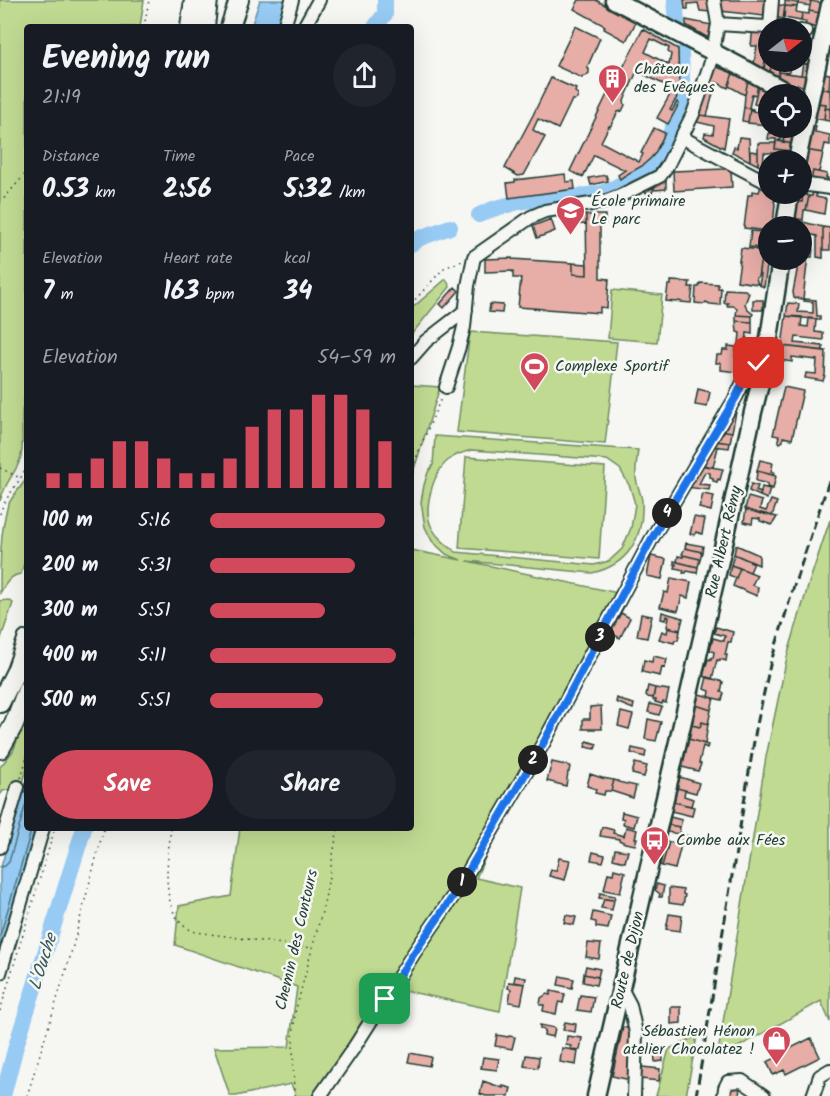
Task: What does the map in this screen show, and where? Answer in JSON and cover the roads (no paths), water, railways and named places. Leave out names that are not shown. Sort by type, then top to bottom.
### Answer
[{"type":"highway","points":[[190,24],[194,0]]},
{"type":"highway","points":[[205,24],[208,0]]},
{"type":"highway","points":[[231,24],[239,0]]},
{"type":"highway","points":[[0,703],[24,648]]},
{"type":"highway","points":[[0,720],[24,675]]},
{"type":"highway","points":[[0,749],[14,724],[24,698]]},
{"type":"main road","points":[[614,0],[772,84]]},
{"type":"main road","points":[[812,84],[826,48],[830,5]]},
{"type":"main road","name":"Rue Albert Rémy","points":[[659,823],[765,364],[779,270]]},
{"type":"main road","name":"Route de Dijon","points":[[596,1096],[659,823]]},
{"type":"street","points":[[286,24],[292,0]]},
{"type":"street","points":[[306,24],[319,0]]},
{"type":"street","points":[[446,387],[459,347],[474,257],[531,217],[545,211],[604,202],[620,196],[660,176],[667,166],[693,114],[714,54],[718,24],[714,0]]},
{"type":"street","points":[[770,18],[771,0]]},
{"type":"street","points":[[718,24],[758,26]]},
{"type":"street","points":[[681,136],[758,178]]},
{"type":"street","points":[[812,186],[830,188]]},
{"type":"street","points":[[414,355],[426,341],[466,310]]},
{"type":"street","points":[[320,1096],[458,889],[544,742],[651,540],[736,397],[749,370],[753,365],[765,364]]},
{"type":"street","points":[[0,847],[18,787]]},
{"type":"street","points":[[0,973],[42,831]]},
{"type":"street","points":[[621,987],[630,1005],[636,1033],[634,1096]]},
{"type":"street","points":[[813,1096],[820,1076],[830,1070]]},
{"type":"street","points":[[724,1096],[728,1082],[742,1081],[764,1096]]},
{"type":"water","points":[[260,0],[285,0],[278,24],[252,24]]},
{"type":"water","points":[[24,789],[24,831],[38,831],[0,957],[0,870]]},
{"type":"waterway","name":"L'Ouche","points":[[377,24],[385,14],[385,0]]},
{"type":"waterway","points":[[675,0],[677,22]]},
{"type":"waterway","points":[[479,215],[515,203],[542,198],[602,193],[644,171],[664,148],[683,104],[681,54]]},
{"type":"waterway","points":[[414,242],[450,227]]},
{"type":"waterway","name":"L'Ouche","points":[[3,1096],[16,1046],[83,831]]},
{"type":"railway","points":[[696,1096],[756,729],[770,665],[830,478]]},
{"type":"place","name":"Château des Evêques","points":[[613,104]]},
{"type":"place","name":"École primaire Le parc","points":[[570,236]]},
{"type":"place","name":"Complexe Sportif","points":[[534,392]]},
{"type":"place","name":"Combe aux Fées","points":[[655,866]]},
{"type":"place","name":"Sébastien Hénon atelier Chocolatez !","points":[[776,1066]]}]
